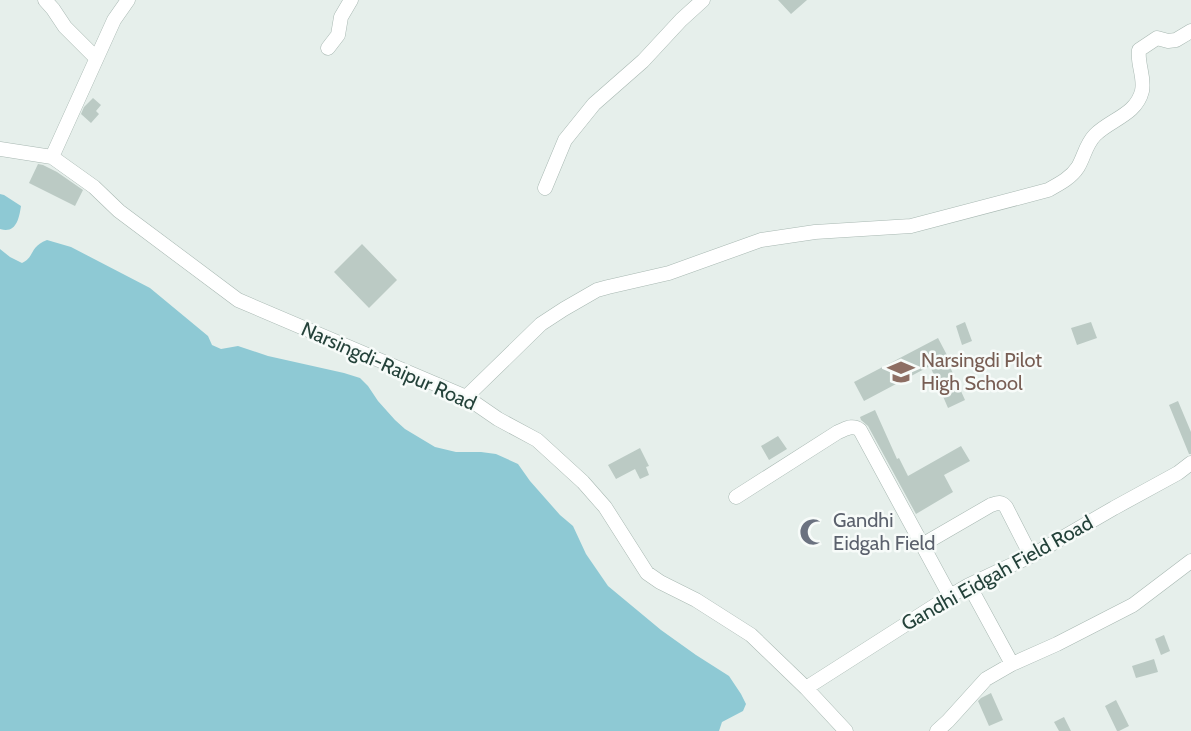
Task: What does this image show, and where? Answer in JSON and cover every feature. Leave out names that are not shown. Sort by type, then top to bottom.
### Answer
[{"type":"street","points":[[45,0],[65,27],[96,58]]},
{"type":"street","points":[[52,157],[114,20],[128,0]]},
{"type":"street","points":[[328,48],[338,35],[340,17],[351,0]]},
{"type":"street","points":[[545,188],[565,140],[594,104],[643,61],[703,0]]},
{"type":"street","points":[[466,397],[541,324],[597,290],[608,286],[669,273],[761,240],[814,232],[911,226],[1048,190],[1072,174],[1094,135],[1132,109],[1138,100],[1142,92],[1143,81],[1139,50],[1157,38],[1168,41],[1176,40],[1191,32]]},
{"type":"street","name":"Narsingdi-Raipur Road","points":[[0,149],[52,157],[94,187],[120,211],[238,300],[466,397],[537,440],[583,482],[605,507],[647,573],[696,600],[751,635],[806,688],[846,731]]},
{"type":"street","points":[[736,497],[838,432],[854,427],[860,430],[950,596]]},
{"type":"street","name":"Gandhi Eidgah Field Road","points":[[806,688],[950,596],[1031,556],[1178,473],[1191,463]]},
{"type":"street","points":[[922,545],[998,502],[1006,507],[1031,556]]},
{"type":"street","points":[[937,731],[986,679],[1133,605],[1191,561]]},
{"type":"street","points":[[969,585],[1012,664]]},
{"type":"water","points":[[0,194],[21,206],[18,220],[10,229],[0,229]]},
{"type":"water","points":[[47,240],[71,247],[150,288],[208,336],[212,345],[221,349],[238,346],[268,356],[360,378],[395,420],[405,429],[435,447],[456,452],[496,454],[518,464],[560,515],[573,526],[586,554],[608,586],[661,630],[729,676],[746,704],[743,711],[722,722],[719,731],[0,731],[0,249],[22,263],[29,258],[37,246]]},
{"type":"building","points":[[778,0],[807,0],[791,14]]},
{"type":"building","points":[[93,98],[101,105],[96,111],[99,114],[91,123],[81,114]]},
{"type":"building","points":[[38,164],[57,172],[83,190],[75,206],[29,183]]},
{"type":"building","points":[[362,244],[397,280],[369,308],[334,272]]},
{"type":"building","points":[[965,322],[972,341],[962,345],[956,326]]},
{"type":"building","points":[[1091,322],[1097,338],[1077,345],[1071,328]]},
{"type":"building","points":[[938,338],[965,400],[948,408],[930,366],[864,401],[854,382]]},
{"type":"building","points":[[1178,401],[1191,432],[1191,454],[1189,454],[1169,405]]},
{"type":"building","points":[[875,410],[897,459],[899,458],[908,476],[961,446],[970,461],[944,475],[953,492],[916,514],[868,426],[861,420],[860,417]]},
{"type":"building","points":[[778,436],[787,449],[769,460],[761,446]]},
{"type":"building","points":[[640,448],[649,466],[646,467],[649,475],[640,479],[635,469],[616,479],[608,465]]},
{"type":"building","points":[[1164,635],[1170,651],[1161,655],[1155,639]]},
{"type":"building","points":[[1154,659],[1158,672],[1136,678],[1132,666]]},
{"type":"building","points":[[991,693],[1003,720],[989,726],[978,701]]},
{"type":"building","points":[[1116,700],[1129,726],[1119,731],[1105,706]]},
{"type":"building","points":[[1064,717],[1071,731],[1059,731],[1054,722]]},
{"type":"place","name":"Narsingdi Pilot High School","points":[[901,372]]},
{"type":"place","name":"Gandhi Eidgah Field","points":[[813,532]]}]
